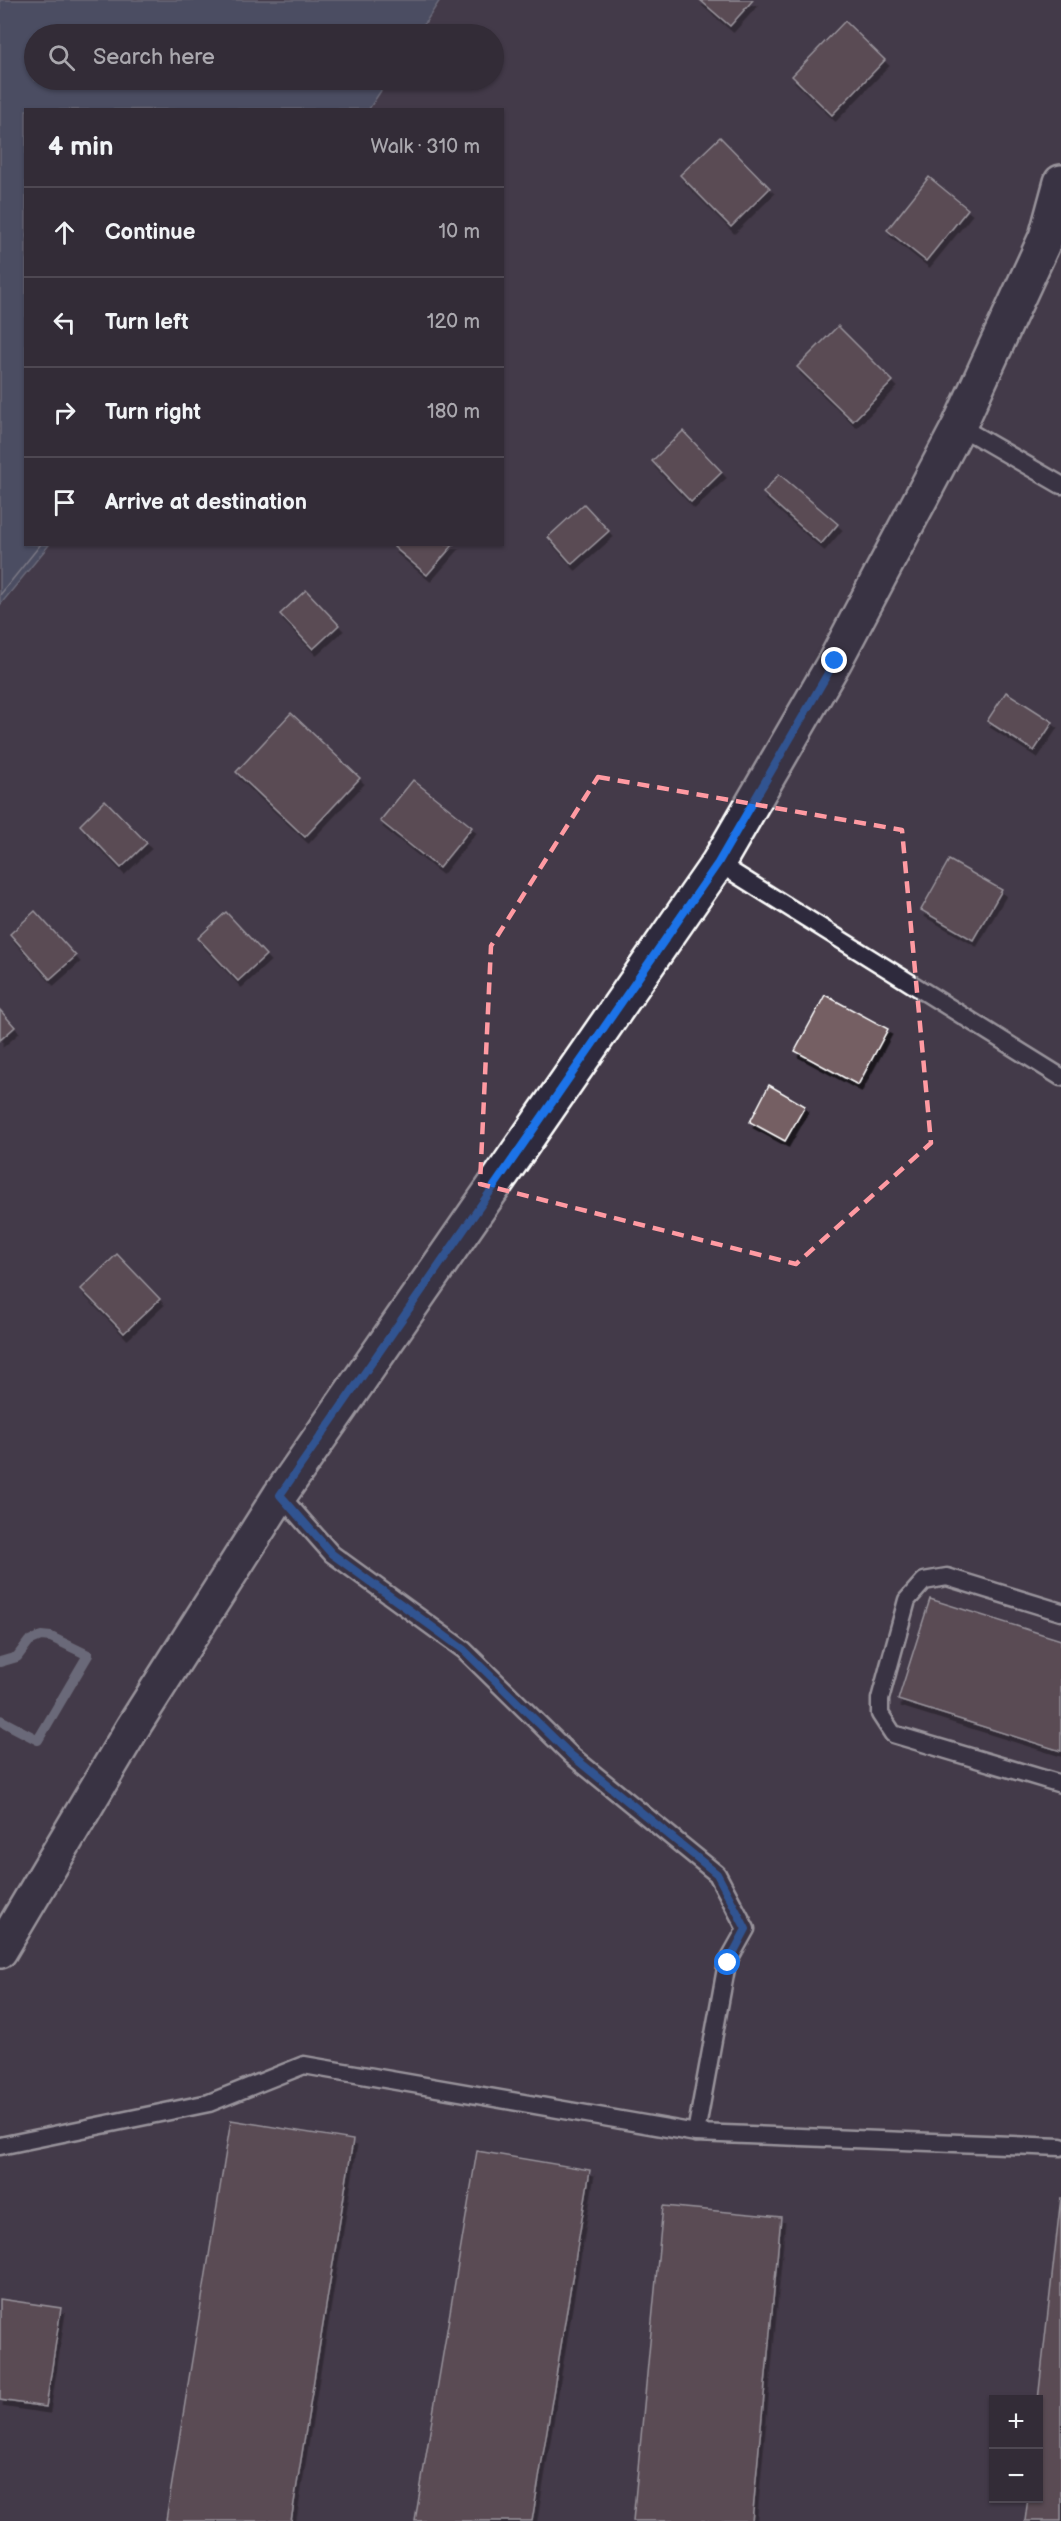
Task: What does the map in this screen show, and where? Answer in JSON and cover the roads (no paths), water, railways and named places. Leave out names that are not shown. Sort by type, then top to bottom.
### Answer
[{"type":"street","points":[[0,1951],[133,1727],[280,1495],[718,863],[835,661],[959,426],[1046,237],[1061,182]]},
{"type":"lane","points":[[959,426],[1061,485]]},
{"type":"lane","points":[[718,863],[1061,1077]]},
{"type":"lane","points":[[280,1495],[332,1554],[464,1650],[571,1755],[717,1874],[746,1929],[728,1963],[696,2133]]},
{"type":"lane","points":[[1061,1612],[947,1576],[924,1581],[907,1600],[880,1699],[879,1714],[894,1734],[1061,1784]]},
{"type":"lane","points":[[0,2146],[209,2103],[304,2065],[696,2133],[1061,2147]]},
{"type":"water","points":[[0,0],[440,0],[424,24],[24,24],[24,90],[381,90],[370,108],[24,108],[24,546],[48,546],[0,605]]},
{"type":"waterway","points":[[0,1662],[17,1657],[29,1641],[41,1636],[51,1637],[88,1655],[38,1740],[0,1720]]}]
